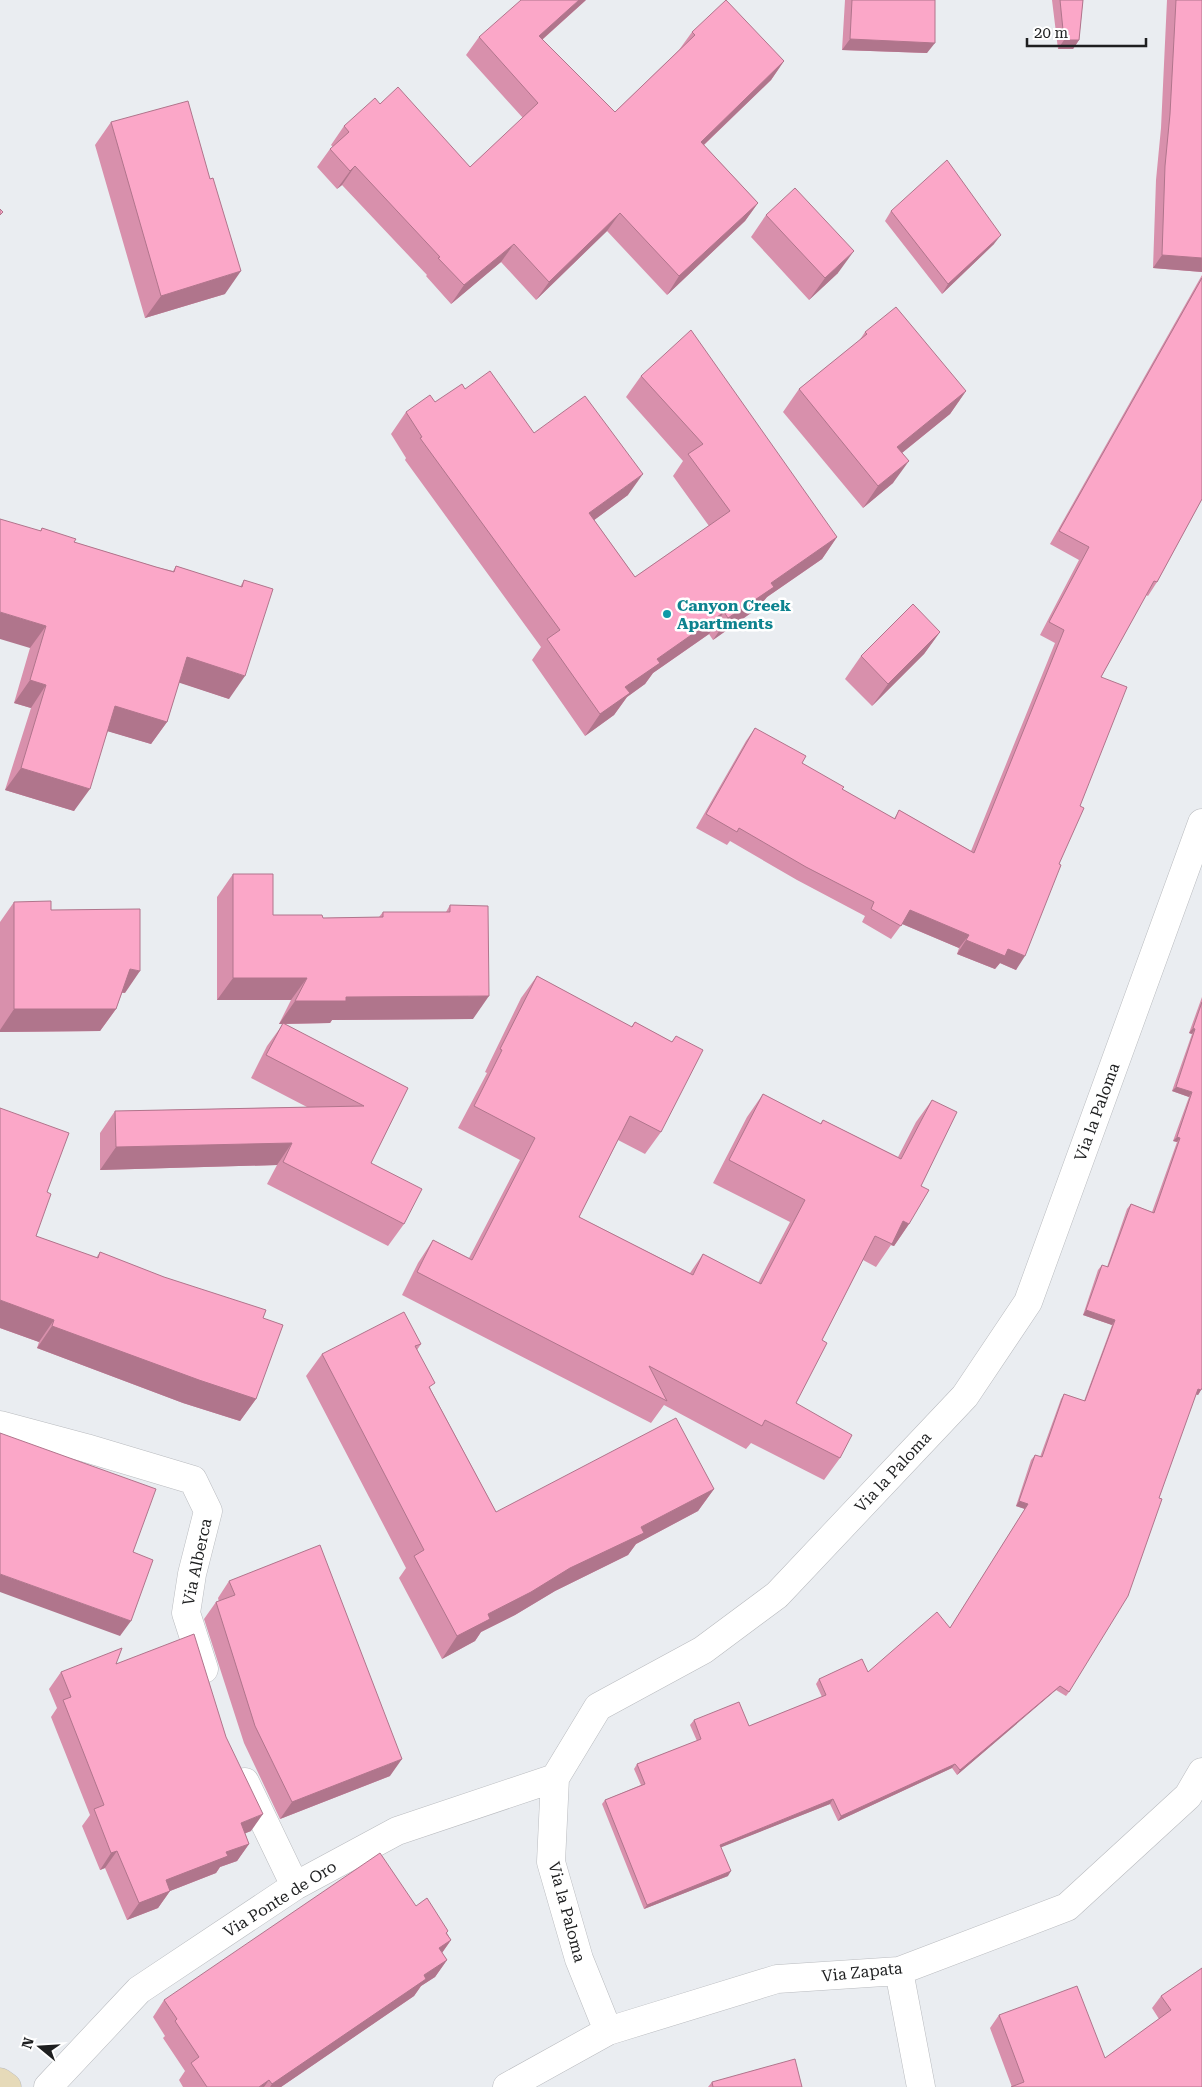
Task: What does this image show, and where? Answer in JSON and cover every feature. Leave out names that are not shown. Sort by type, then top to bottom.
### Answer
[{"type":"main road","points":[[0,2082],[7,2087]]},
{"type":"street","name":"Via la Paloma","points":[[608,2031],[579,1959],[551,1862],[555,1778],[598,1707],[703,1650],[778,1595],[965,1396],[1028,1302],[1202,823]]},
{"type":"street","name":"Via Alberca","points":[[0,1425],[86,1448],[192,1480],[208,1512],[192,1574],[186,1613],[212,1694]]},
{"type":"street","points":[[233,1757],[295,1886]]},
{"type":"street","name":"Via Zapata","points":[[507,2087],[608,2031],[777,1979],[899,1971],[1067,1907],[1188,1796],[1202,1772]]},
{"type":"street","name":"Via Ponte de Oro","points":[[48,2087],[139,1990],[295,1886],[397,1831],[555,1778]]},
{"type":"street","points":[[899,1971],[921,2087]]},
{"type":"building","points":[[521,0],[579,0],[539,36],[615,112],[695,35],[692,32],[726,0],[784,61],[701,142],[758,203],[679,276],[620,213],[549,282],[514,244],[464,285],[355,166],[350,171],[330,149],[349,132],[344,126],[375,98],[380,104],[398,87],[470,167],[538,103],[479,37]]},
{"type":"building","points":[[852,0],[935,0],[935,43],[850,39]]},
{"type":"building","points":[[1060,0],[1083,0],[1079,40],[1064,40]]},
{"type":"building","points":[[1176,0],[1202,0],[1202,258],[1162,255],[1165,166],[1170,114]]},
{"type":"building","points":[[188,101],[210,179],[213,178],[241,271],[161,296],[111,122]]},
{"type":"building","points":[[947,160],[1001,235],[948,284],[891,211]]},
{"type":"building","points":[[795,188],[854,251],[825,278],[766,215]]},
{"type":"building","points":[[1202,278],[1202,499],[1157,582],[1154,581],[1101,677],[1127,687],[1080,806],[1084,808],[1059,864],[1061,865],[1025,956],[1008,949],[1005,956],[966,940],[969,935],[910,910],[901,926],[871,909],[874,902],[806,867],[739,828],[737,832],[706,814],[755,728],[806,756],[802,763],[844,787],[842,789],[895,819],[899,810],[974,853],[1064,630],[1049,622],[1089,547],[1059,531]]},
{"type":"building","points":[[896,307],[966,391],[897,447],[909,461],[878,486],[799,389],[867,334],[865,332]]},
{"type":"building","points":[[691,330],[837,537],[771,583],[774,587],[728,618],[724,612],[657,659],[660,663],[625,687],[630,693],[600,714],[547,639],[560,630],[420,438],[422,437],[406,412],[430,395],[435,402],[462,384],[465,389],[490,371],[534,433],[585,396],[643,474],[589,513],[635,577],[730,511],[688,454],[703,444],[641,376]]},
{"type":"building","points":[[0,519],[41,531],[42,528],[76,539],[74,542],[174,572],[176,566],[242,587],[244,580],[273,589],[245,676],[187,657],[167,722],[115,706],[90,789],[21,768],[46,685],[30,680],[46,626],[0,612]]},
{"type":"building","points":[[913,604],[940,632],[888,684],[861,656]]},
{"type":"building","points":[[233,874],[273,874],[273,915],[322,915],[323,918],[383,917],[383,912],[450,912],[450,905],[488,906],[489,996],[346,997],[346,1001],[295,1001],[307,978],[233,978]]},
{"type":"building","points":[[51,901],[51,910],[140,909],[140,971],[130,969],[116,1009],[14,1009],[14,902]]},
{"type":"building","points":[[537,976],[632,1027],[635,1022],[672,1042],[676,1036],[703,1050],[661,1132],[630,1116],[579,1217],[693,1275],[703,1254],[761,1284],[805,1200],[729,1160],[763,1094],[821,1124],[823,1120],[901,1159],[932,1100],[957,1112],[921,1186],[929,1190],[909,1224],[903,1221],[892,1244],[875,1236],[822,1340],[827,1343],[796,1403],[852,1435],[840,1458],[765,1420],[762,1426],[649,1366],[667,1401],[417,1272],[433,1240],[472,1260],[535,1138],[474,1106]]},
{"type":"building","points":[[1202,1002],[1202,1388],[1201,1390],[1198,1389],[1159,1498],[1162,1499],[1128,1596],[1069,1692],[1060,1686],[960,1770],[955,1764],[841,1816],[833,1799],[720,1845],[731,1871],[647,1905],[605,1800],[645,1784],[637,1764],[701,1739],[694,1720],[739,1702],[749,1726],[826,1695],[819,1679],[862,1659],[868,1672],[937,1612],[950,1628],[1028,1504],[1019,1501],[1035,1455],[1042,1457],[1064,1394],[1085,1401],[1115,1320],[1086,1310],[1102,1265],[1108,1267],[1131,1204],[1154,1213],[1180,1138],[1177,1137],[1192,1092],[1176,1087]]},
{"type":"building","points":[[283,1023],[408,1088],[371,1163],[422,1189],[404,1224],[283,1162],[292,1143],[116,1147],[115,1111],[364,1106],[266,1055]]},
{"type":"building","points":[[0,1108],[69,1133],[47,1192],[51,1194],[36,1236],[98,1258],[100,1252],[164,1277],[266,1310],[263,1318],[283,1325],[256,1399],[52,1326],[54,1320],[0,1300]]},
{"type":"building","points":[[404,1312],[421,1344],[415,1346],[435,1383],[429,1387],[496,1512],[676,1418],[714,1489],[641,1527],[644,1533],[570,1568],[531,1592],[488,1614],[490,1619],[457,1636],[414,1556],[424,1550],[322,1354]]},
{"type":"building","points":[[0,1433],[156,1489],[133,1552],[153,1560],[131,1621],[0,1574]]},
{"type":"building","points":[[320,1545],[402,1759],[292,1802],[255,1726],[216,1602],[235,1595],[229,1581]]},
{"type":"building","points":[[194,1634],[226,1737],[263,1814],[241,1823],[249,1844],[226,1852],[228,1856],[166,1880],[170,1891],[139,1903],[117,1851],[111,1853],[94,1809],[104,1805],[63,1700],[71,1697],[61,1672],[122,1648],[116,1664]]},
{"type":"building","points":[[380,1853],[416,1906],[427,1898],[448,1931],[446,1933],[451,1940],[439,1948],[447,1960],[424,1975],[426,1979],[272,2084],[269,2080],[259,2087],[207,2087],[191,2063],[199,2057],[175,2021],[177,2019],[164,2000]]},
{"type":"building","points":[[1202,1968],[1202,2087],[1011,2087],[1024,2082],[999,2015],[1077,1986],[1105,2058],[1171,2010],[1161,1996]]},
{"type":"building","points":[[795,2059],[802,2087],[713,2087],[712,2082]]},
{"type":"place","name":"Canyon Creek Apartments","points":[[667,614]]}]
